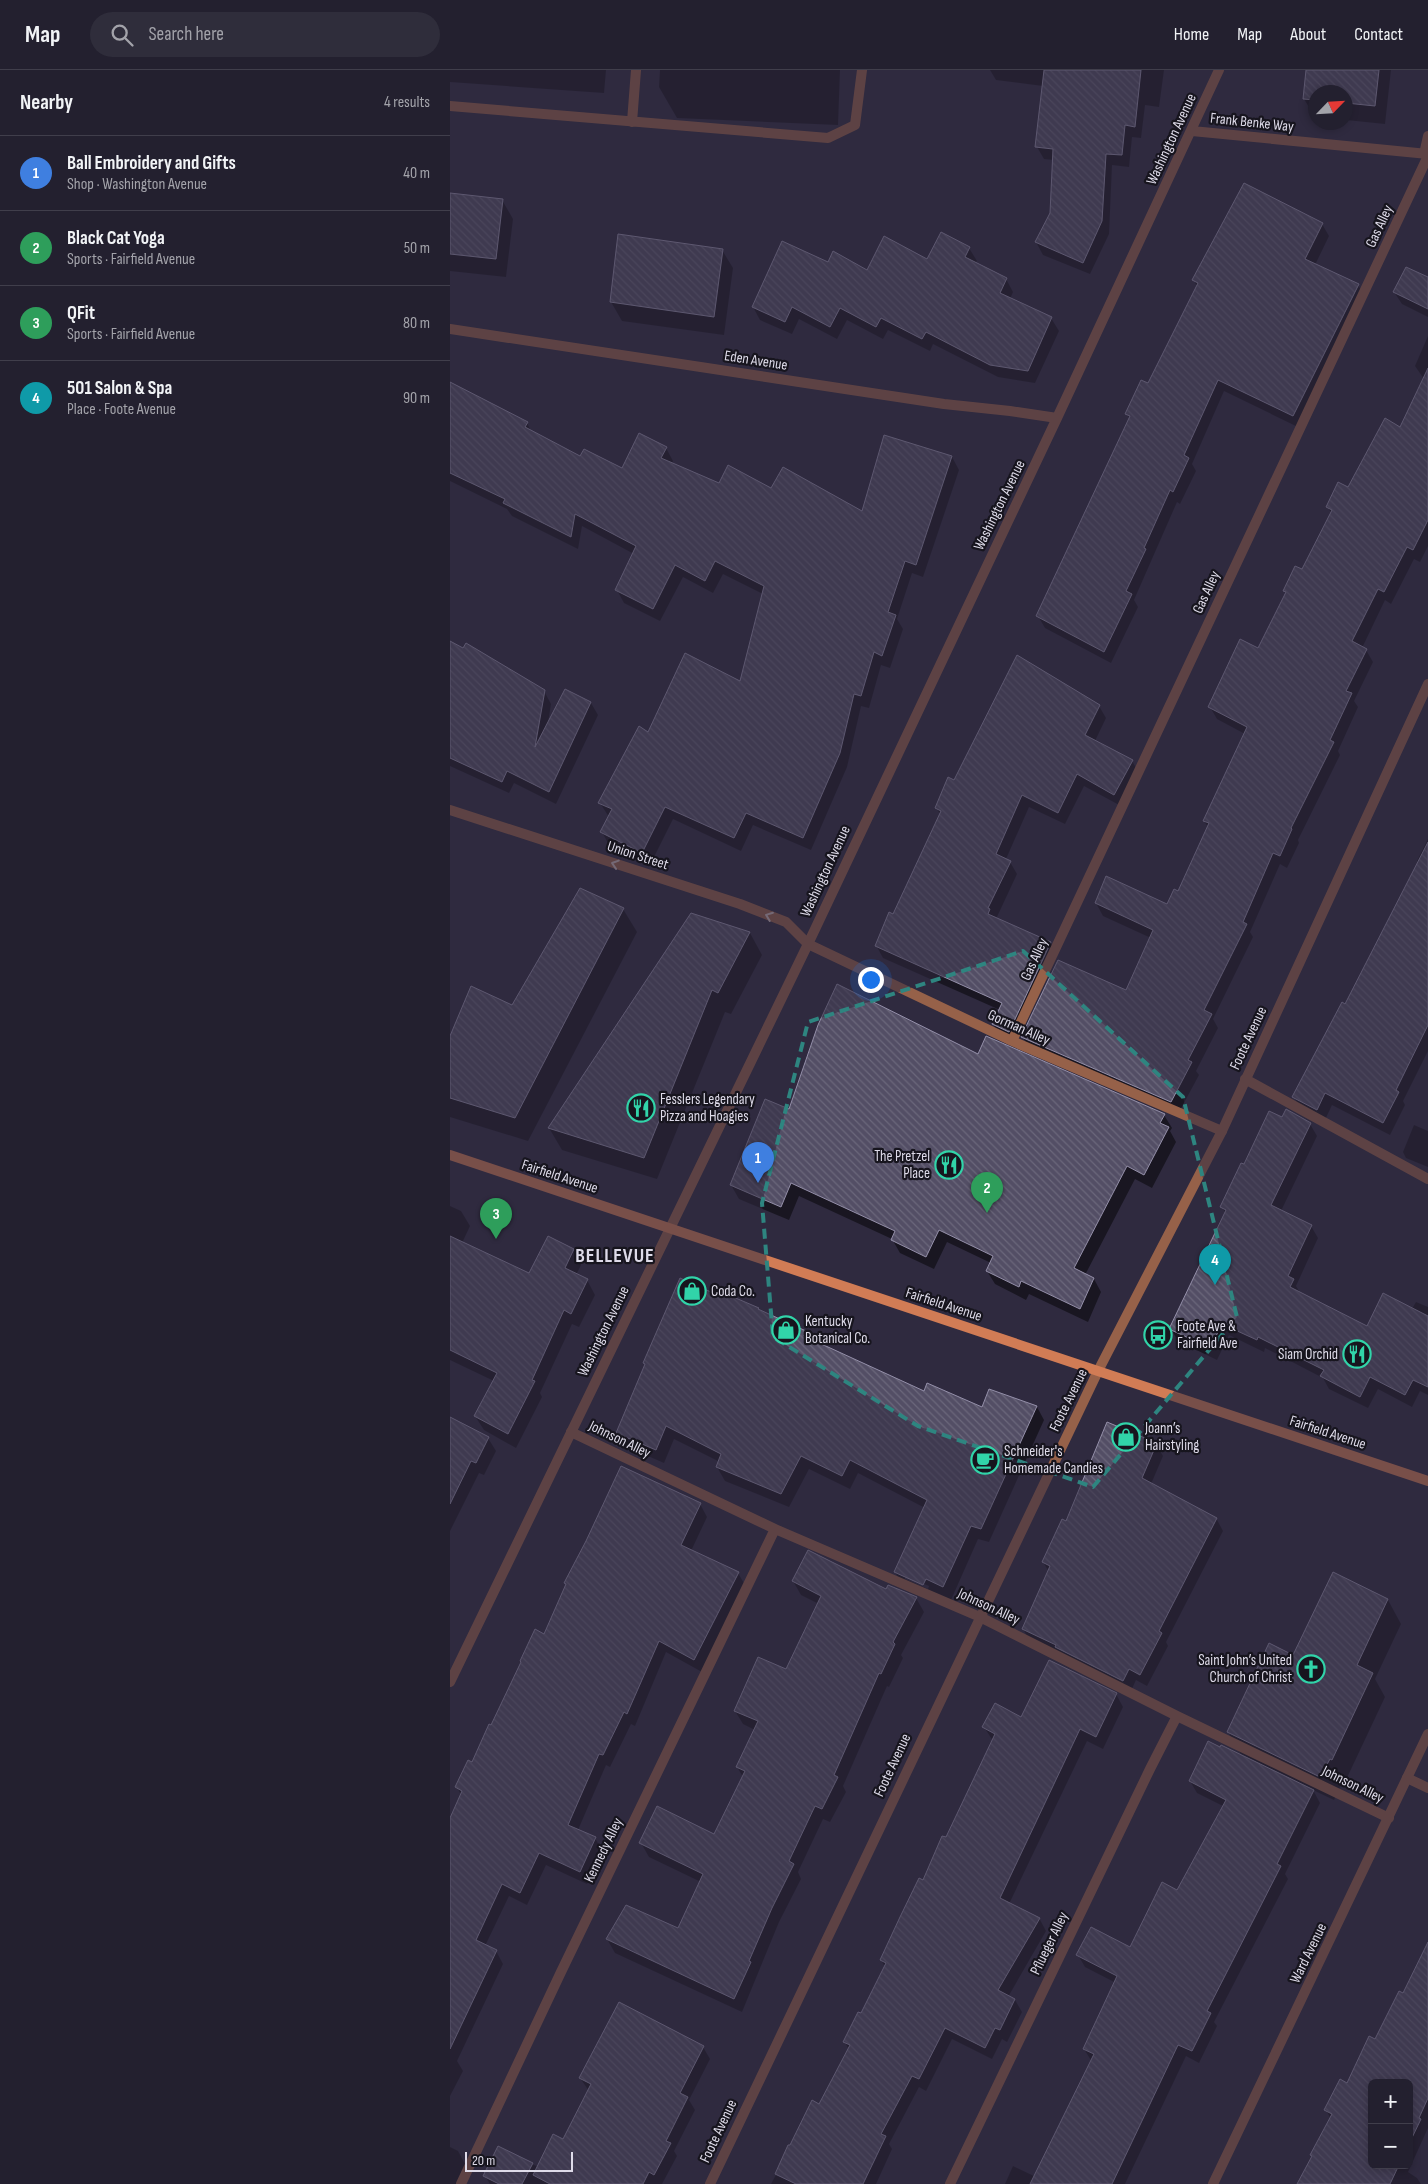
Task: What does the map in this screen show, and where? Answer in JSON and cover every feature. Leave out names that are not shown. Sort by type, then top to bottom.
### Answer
[{"type":"main road","name":"Fairfield Avenue","points":[[450,1155],[1428,1481]]},
{"type":"street","points":[[632,122],[636,70]]},
{"type":"street","points":[[450,106],[828,138],[855,125],[862,70]]},
{"type":"street","name":"Washington Avenue","points":[[450,1682],[808,944],[1192,131],[1219,70]]},
{"type":"street","name":"Frank Benke Way","points":[[1192,131],[1427,154]]},
{"type":"street","name":"Gas Alley","points":[[1012,1041],[1427,154],[1428,136]]},
{"type":"street","name":"Eden Avenue","points":[[450,329],[944,404],[1057,418]]},
{"type":"street","name":"Foote Avenue","points":[[710,2184],[1098,1371],[1222,1131],[1428,684]]},
{"type":"street","name":"Union Street","points":[[450,810],[740,904],[786,922],[808,944]]},
{"type":"street","name":"Gorman Alley","points":[[808,944],[1012,1041],[1222,1131]]},
{"type":"street","points":[[1245,1079],[1428,1179]]},
{"type":"street","name":"Johnson Alley","points":[[571,1432],[775,1529],[980,1617],[1177,1716],[1389,1818]]},
{"type":"street","name":"Kennedy Alley","points":[[461,2184],[775,1529]]},
{"type":"street","name":"Pflueger Alley","points":[[950,2184],[1150,1768],[1177,1716]]},
{"type":"street","name":"Ward Avenue","points":[[1213,2184],[1428,1734]]},
{"type":"street","points":[[1407,1778],[1428,1788]]},
{"type":"highlighted area","points":[[1023,951],[1183,1097],[1237,1317],[1093,1487],[918,1426],[773,1337],[762,1203],[808,1022]]},
{"type":"building","points":[[1044,70],[1141,70],[1135,127],[1125,125],[1122,155],[1106,154],[1102,221],[1083,263],[1035,242],[1050,213],[1053,149],[1035,147]]},
{"type":"building","points":[[1306,70],[1379,70],[1375,106],[1353,104],[1353,85],[1308,85],[1308,99],[1303,99]]},
{"type":"building","points":[[1244,183],[1323,223],[1305,259],[1359,284],[1293,416],[1218,380],[1184,455],[1189,458],[1173,492],[1170,490],[1144,548],[1146,549],[1126,591],[1132,594],[1104,652],[1036,616],[1130,416],[1125,414],[1141,380],[1148,383],[1198,283],[1192,280]]},
{"type":"building","points":[[450,193],[503,199],[496,259],[450,254]]},
{"type":"building","points":[[941,232],[970,247],[965,257],[1007,278],[1000,293],[1052,317],[1028,371],[990,365],[926,332],[922,339],[881,318],[876,327],[840,308],[830,327],[792,307],[785,322],[752,307],[782,241],[828,262],[833,251],[867,270],[884,236],[927,259]]},
{"type":"building","points":[[618,234],[723,249],[714,317],[610,302]]},
{"type":"building","points":[[1406,267],[1428,277],[1428,309],[1393,292]]},
{"type":"building","points":[[1428,368],[1428,520],[1413,550],[1407,547],[1384,592],[1378,589],[1352,641],[1367,649],[1346,691],[1352,693],[1330,740],[1334,742],[1291,828],[1280,856],[1273,853],[1243,922],[1247,924],[1204,1010],[1212,1014],[1188,1060],[1192,1062],[1171,1102],[1021,1037],[1058,960],[1126,990],[1153,930],[1095,903],[1106,876],[1167,904],[1174,889],[1178,891],[1209,823],[1203,821],[1247,727],[1208,707],[1240,639],[1258,648],[1286,592],[1283,591],[1295,566],[1302,569],[1332,510],[1326,507],[1338,482],[1348,487],[1385,418],[1400,427]]},
{"type":"building","points":[[450,382],[528,422],[525,427],[580,456],[584,449],[622,468],[639,433],[667,447],[661,458],[719,483],[728,465],[771,488],[783,467],[862,511],[884,435],[952,456],[916,565],[905,561],[888,612],[896,615],[882,656],[874,652],[861,696],[854,694],[840,753],[803,838],[746,813],[734,838],[665,807],[642,853],[600,832],[612,809],[598,803],[639,726],[648,732],[685,653],[740,681],[764,586],[715,561],[705,581],[675,565],[653,609],[615,590],[636,546],[575,514],[571,537],[503,503],[505,499],[450,473]]},
{"type":"building","points":[[450,641],[463,648],[466,643],[545,690],[535,747],[565,689],[591,702],[549,792],[507,771],[502,782],[450,758]]},
{"type":"building","points":[[1017,655],[1100,705],[1085,735],[1133,760],[1114,795],[1077,774],[1058,813],[1022,795],[996,854],[1011,861],[988,908],[990,909],[988,914],[1051,942],[1009,1032],[992,1024],[1002,1003],[875,946],[889,912],[893,914],[941,811],[935,808],[948,777],[954,780]]},
{"type":"building","points":[[1428,842],[1428,1025],[1396,1090],[1399,1092],[1383,1123],[1325,1093],[1317,1110],[1292,1097],[1342,1002],[1345,1004]]},
{"type":"building","points":[[580,888],[624,908],[515,1118],[450,1098],[450,1036],[471,986],[512,1005]]},
{"type":"building","points":[[691,913],[750,932],[718,993],[712,990],[644,1158],[548,1128]]},
{"type":"building","points":[[837,984],[978,1054],[986,1036],[1165,1114],[1160,1123],[1169,1127],[1144,1175],[1127,1166],[1074,1268],[1094,1278],[1080,1309],[1021,1281],[1019,1287],[986,1271],[993,1256],[939,1230],[926,1257],[891,1240],[895,1231],[791,1183],[781,1207],[730,1185],[765,1099],[789,1109],[818,1025]]},
{"type":"building","points":[[1286,1109],[1311,1123],[1271,1205],[1312,1225],[1288,1276],[1294,1279],[1290,1287],[1367,1326],[1383,1293],[1428,1316],[1428,1387],[1413,1380],[1405,1395],[1370,1377],[1360,1397],[1320,1376],[1324,1370],[1258,1337],[1257,1340],[1222,1324],[1210,1348],[1169,1329],[1226,1210],[1220,1207],[1241,1163],[1244,1164],[1269,1111],[1282,1117]]},
{"type":"building","points":[[450,1236],[529,1273],[548,1236],[574,1249],[565,1268],[588,1279],[571,1314],[564,1310],[532,1380],[535,1381],[508,1434],[474,1416],[497,1373],[450,1350]]},
{"type":"building","points":[[680,1278],[722,1297],[724,1293],[759,1308],[806,1331],[804,1336],[924,1391],[927,1383],[982,1407],[989,1389],[1037,1406],[981,1529],[971,1526],[943,1587],[926,1579],[923,1585],[894,1572],[927,1500],[850,1460],[842,1476],[801,1456],[781,1494],[716,1467],[721,1454],[666,1426],[656,1450],[616,1433],[645,1364],[643,1363]]},
{"type":"building","points":[[450,1417],[489,1437],[476,1463],[471,1461],[450,1504]]},
{"type":"building","points":[[1107,1422],[1157,1443],[1142,1478],[1217,1518],[1159,1631],[1162,1633],[1140,1675],[1129,1669],[1123,1681],[1022,1629],[1050,1566],[1042,1562],[1062,1519],[1066,1521]]},
{"type":"building","points":[[621,1466],[701,1503],[681,1545],[739,1572],[694,1660],[659,1641],[627,1714],[624,1712],[603,1755],[599,1754],[568,1825],[596,1837],[580,1872],[539,1853],[520,1893],[502,1884],[476,1940],[497,1950],[450,2049],[450,1818],[462,1791],[455,1787],[468,1760],[472,1762],[489,1724],[491,1725],[535,1629],[544,1634],[566,1584],[564,1583]]},
{"type":"building","points":[[808,1550],[886,1589],[888,1585],[917,1597],[893,1642],[895,1644],[881,1674],[879,1673],[834,1775],[838,1777],[822,1809],[815,1806],[789,1861],[794,1864],[772,1908],[734,1999],[606,1939],[626,1905],[678,1928],[703,1874],[639,1843],[657,1806],[714,1834],[745,1771],[736,1767],[758,1721],[734,1711],[758,1657],[786,1669],[821,1596],[792,1581]]},
{"type":"building","name":"Saint John’s United Church of Christ","points":[[1333,1572],[1388,1599],[1357,1665],[1373,1673],[1332,1760],[1330,1759],[1320,1777],[1227,1732],[1269,1643],[1293,1655]]},
{"type":"building","points":[[1049,1660],[1117,1693],[1096,1737],[1080,1729],[1000,1898],[1040,1918],[998,1990],[1015,1999],[1000,2030],[995,2028],[985,2048],[945,2028],[919,2079],[912,2076],[881,2134],[886,2136],[863,2184],[796,2184],[775,2174],[812,2100],[819,2104],[850,2045],[843,2042],[858,2012],[861,2013],[886,1963],[880,1960],[900,1917],[919,1878],[923,1880],[942,1836],[946,1837],[995,1734],[982,1727],[995,1703],[1021,1717]]},
{"type":"building","points":[[1208,1741],[1220,1747],[1221,1745],[1314,1790],[1277,1864],[1281,1866],[1207,2011],[1211,2013],[1192,2051],[1178,2045],[1112,2184],[1030,2184],[1094,2054],[1083,2049],[1117,1976],[1076,1955],[1091,1927],[1130,1947],[1162,1882],[1177,1890],[1226,1800],[1189,1781]]},
{"type":"building","points":[[1428,1942],[1428,2098],[1413,2136],[1413,2079],[1368,2079],[1368,2169],[1397,2169],[1390,2184],[1297,2184],[1332,2114],[1324,2110],[1340,2079],[1347,2083],[1369,2036],[1375,2039],[1399,1991],[1403,1993]]},
{"type":"building","points":[[619,2002],[704,2046],[680,2093],[688,2097],[666,2141],[671,2143],[654,2175],[649,2172],[643,2184],[550,2184],[533,2175],[553,2134],[563,2139],[591,2084],[579,2078]]},
{"type":"building","points":[[498,2146],[533,2163],[522,2184],[499,2184],[483,2176]]},
{"type":"place","name":"Fesslers Legendary Pizza and Hoagies","points":[[641,1108]]},
{"type":"place","name":"The Pretzel Place","points":[[949,1165]]},
{"type":"place","name":"Ball Embroidery and Gifts","points":[[758,1183]]},
{"type":"place","name":"Black Cat Yoga","points":[[987,1213]]},
{"type":"place","name":"QFit","points":[[496,1239]]},
{"type":"place","name":"501 Salon & Spa","points":[[1215,1285]]},
{"type":"place","name":"Coda Co.","points":[[692,1291]]},
{"type":"place","name":"Kentucky Botanical Co.","points":[[786,1330]]},
{"type":"place","name":"Foote Ave & Fairfield Ave","points":[[1158,1335]]},
{"type":"place","name":"Siam Orchid","points":[[1357,1354]]},
{"type":"place","name":"Joann’s Hairstyling","points":[[1126,1437]]},
{"type":"place","name":"Schneider's Homemade Candies","points":[[985,1460]]},
{"type":"place","name":"Saint John’s United Church of Christ","points":[[1311,1669]]},
{"type":"district","name":"BELLEVUE","points":[[615,1255]]}]
